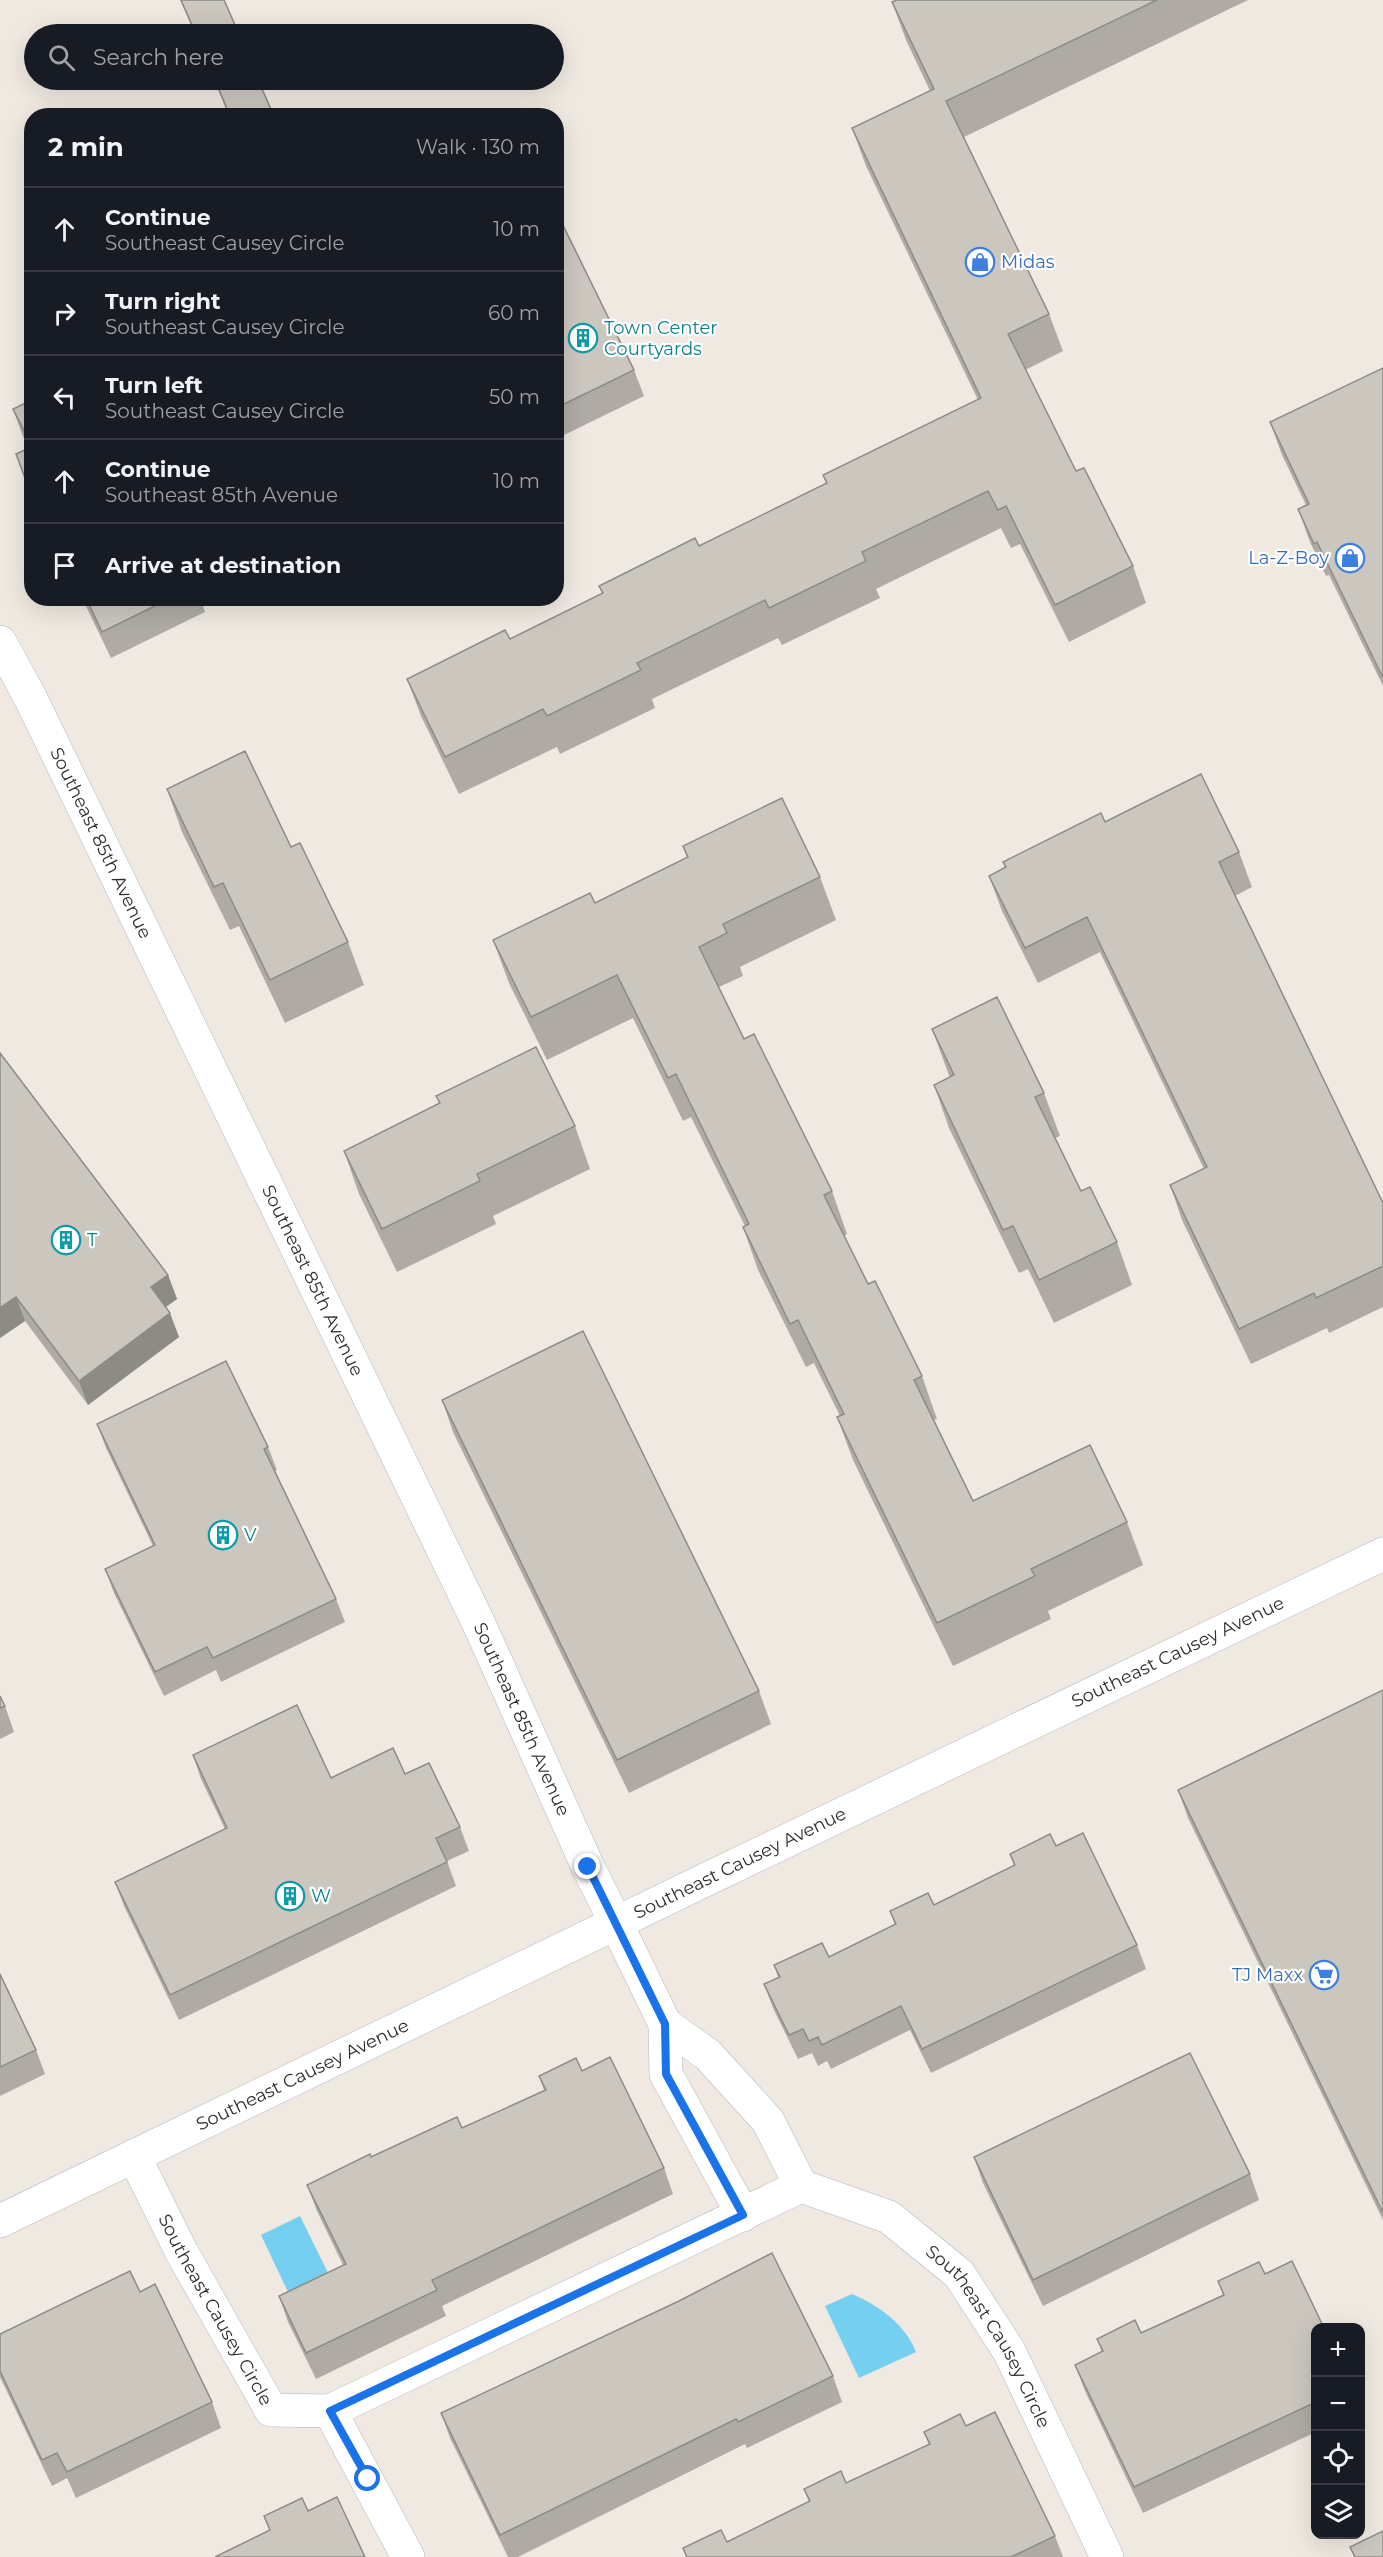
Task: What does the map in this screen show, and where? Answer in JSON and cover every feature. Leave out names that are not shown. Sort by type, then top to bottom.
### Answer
[{"type":"street","name":"Southeast 85th Avenue","points":[[0,642],[32,699],[479,1624],[588,1867],[616,1923]]},
{"type":"street","name":"Southeast Causey Avenue","points":[[0,2221],[1383,1554]]},
{"type":"street","points":[[616,1923],[665,2024],[666,2074],[743,2215]]},
{"type":"street","points":[[665,2024],[708,2055],[768,2121],[801,2186]]},
{"type":"street","name":"Southeast Causey Circle","points":[[134,2156],[181,2251],[271,2410],[330,2411],[801,2186],[889,2217],[959,2274],[1009,2351],[1107,2557]]},
{"type":"street","points":[[330,2411],[408,2557]]},
{"type":"water","points":[[300,2216],[329,2275],[289,2294],[261,2235]]},
{"type":"water","points":[[852,2294],[881,2310],[898,2324],[916,2352],[859,2378],[825,2306]]},
{"type":"building","points":[[181,0],[224,0],[235,24],[192,24]]},
{"type":"building","points":[[897,0],[1157,0],[946,101],[1049,314],[1008,334],[1076,471],[1084,468],[1133,566],[1055,605],[1006,506],[998,510],[988,491],[862,552],[866,561],[769,608],[765,600],[637,663],[641,670],[547,716],[543,709],[445,757],[407,679],[505,630],[510,639],[603,593],[599,586],[695,538],[699,546],[827,483],[823,475],[981,398],[852,128],[934,89],[892,2]]},
{"type":"building","points":[[219,90],[262,90],[270,108],[227,108]]},
{"type":"building","points":[[564,227],[634,370],[564,404]]},
{"type":"building","name":"La-Z-Boy","points":[[1383,368],[1383,678],[1317,542],[1314,544],[1298,509],[1309,504],[1270,422]]},
{"type":"building","points":[[24,404],[24,430],[13,409]]},
{"type":"building","points":[[24,450],[24,476],[16,454]]},
{"type":"building","points":[[90,606],[155,606],[102,632]]},
{"type":"building","points":[[245,751],[291,847],[300,843],[348,942],[270,980],[223,883],[214,887],[167,789]]},
{"type":"building","points":[[1201,774],[1239,852],[1219,862],[1383,1203],[1383,1266],[1316,1298],[1314,1293],[1239,1329],[1170,1185],[1207,1167],[1087,917],[1025,948],[989,876],[1006,867],[1003,862],[1101,813],[1105,822]]},
{"type":"building","points":[[782,798],[820,877],[723,924],[727,933],[699,947],[744,1039],[754,1034],[832,1191],[824,1195],[868,1284],[875,1281],[922,1376],[914,1380],[973,1501],[1090,1445],[1127,1522],[1031,1569],[1035,1576],[937,1623],[837,1417],[844,1414],[798,1320],[790,1324],[743,1227],[749,1224],[676,1074],[668,1078],[617,975],[531,1017],[493,940],[590,893],[595,903],[688,857],[683,846]]},
{"type":"building","points":[[997,997],[1044,1093],[1035,1097],[1081,1191],[1090,1187],[1117,1242],[1039,1280],[1013,1226],[1003,1230],[934,1085],[954,1075],[932,1029]]},
{"type":"building","points":[[536,1047],[575,1126],[477,1174],[480,1181],[382,1229],[344,1151],[440,1103],[436,1096]]},
{"type":"building","name":"T","points":[[0,1053],[168,1275],[151,1287],[170,1313],[79,1381],[16,1297],[0,1308]]},
{"type":"building","points":[[583,1331],[759,1691],[617,1760],[442,1400]]},
{"type":"building","name":"V","points":[[226,1361],[268,1447],[264,1449],[336,1599],[213,1658],[207,1647],[155,1672],[105,1569],[155,1545],[97,1424]]},
{"type":"building","name":"TJ Maxx","points":[[1383,1690],[1383,2213],[1178,1790]]},
{"type":"building","points":[[0,1696],[5,1706],[0,1708]]},
{"type":"building","name":"W","points":[[297,1705],[331,1778],[393,1748],[405,1774],[429,1763],[460,1827],[436,1838],[447,1862],[170,1995],[115,1882],[227,1828],[193,1755]]},
{"type":"building","points":[[1083,1833],[1137,1945],[922,2049],[901,2006],[822,2045],[818,2037],[809,2041],[803,2029],[789,2035],[764,1984],[780,1977],[774,1965],[822,1943],[829,1957],[896,1924],[890,1911],[928,1893],[934,1905],[1015,1865],[1010,1854],[1050,1834],[1056,1846]]},
{"type":"building","points":[[0,1974],[36,2050],[0,2067]]},
{"type":"building","points":[[1190,2053],[1250,2174],[1033,2280],[974,2157]]},
{"type":"building","points":[[610,2057],[664,2168],[432,2280],[437,2290],[306,2353],[279,2296],[346,2264],[307,2185],[370,2154],[371,2157],[457,2117],[462,2128],[546,2090],[539,2076],[576,2058],[582,2071]]},
{"type":"building","points":[[772,2253],[833,2376],[738,2422],[736,2419],[500,2535],[441,2413],[679,2301]]},
{"type":"building","points":[[1292,2261],[1322,2323],[1311,2323],[1311,2404],[1134,2487],[1075,2365],[1103,2351],[1097,2339],[1135,2320],[1141,2333],[1224,2295],[1218,2281],[1259,2262],[1265,2274]]},
{"type":"building","points":[[130,2271],[140,2292],[155,2284],[212,2402],[67,2472],[57,2453],[42,2460],[0,2371],[0,2334]]},
{"type":"building","points":[[995,2412],[1055,2536],[1011,2557],[687,2557],[683,2548],[721,2530],[727,2542],[810,2501],[804,2489],[841,2471],[846,2483],[930,2444],[924,2432],[960,2414],[966,2426]]},
{"type":"building","points":[[337,2497],[365,2557],[215,2557],[270,2530],[264,2516],[302,2498],[308,2511]]},
{"type":"building","points":[[1383,2531],[1383,2557],[1355,2557],[1350,2547]]},
{"type":"place","name":"Midas","points":[[980,262]]},
{"type":"place","name":"Town Center Courtyards","points":[[583,338]]},
{"type":"place","name":"La-Z-Boy","points":[[1350,558]]},
{"type":"place","name":"T","points":[[66,1240]]},
{"type":"place","name":"V","points":[[223,1535]]},
{"type":"place","name":"W","points":[[290,1896]]},
{"type":"place","name":"TJ Maxx","points":[[1324,1975]]},
{"type":"route","points":[[368,2479],[330,2411],[403,2379],[743,2215],[666,2074],[665,2024],[588,1867]]}]
